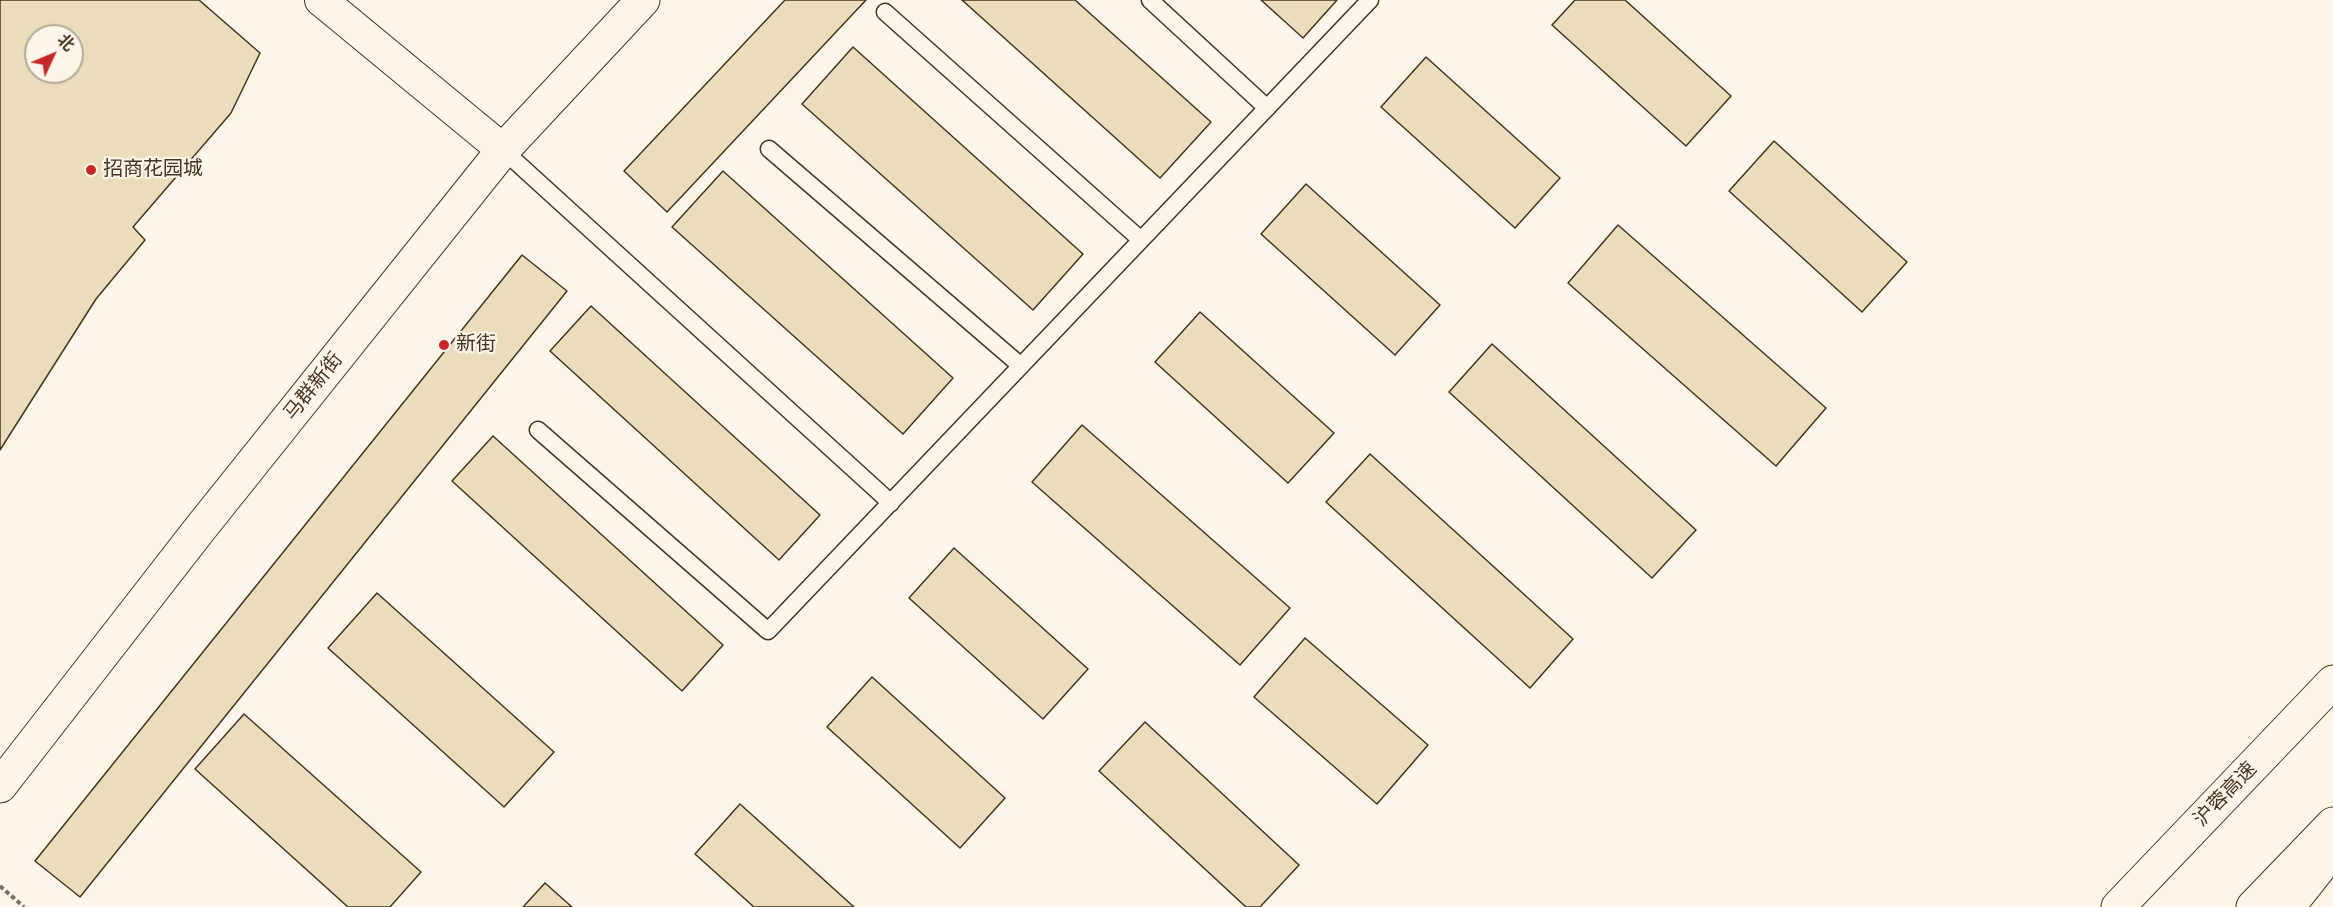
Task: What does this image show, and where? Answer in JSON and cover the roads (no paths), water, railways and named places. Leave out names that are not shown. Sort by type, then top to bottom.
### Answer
[{"type":"main road","name":"马群新街","points":[[0,786],[206,521],[503,150],[642,0]]},
{"type":"main road","name":"沪蓉高速","points":[[2118,907],[2333,682]]},
{"type":"main road","points":[[2253,907],[2333,824]]},
{"type":"main road","points":[[2288,907],[2333,850]]},
{"type":"street","points":[[321,0],[503,150]]},
{"type":"lane","points":[[1150,0],[1267,108]]},
{"type":"lane","points":[[538,430],[768,631],[1370,0]]},
{"type":"lane","points":[[885,12],[1141,240]]},
{"type":"lane","points":[[769,149],[1021,366]]},
{"type":"lane","points":[[503,150],[891,503]]},
{"type":"place","name":"招商花园城","points":[[91,170]]},
{"type":"place","name":"新街","points":[[444,345]]}]
